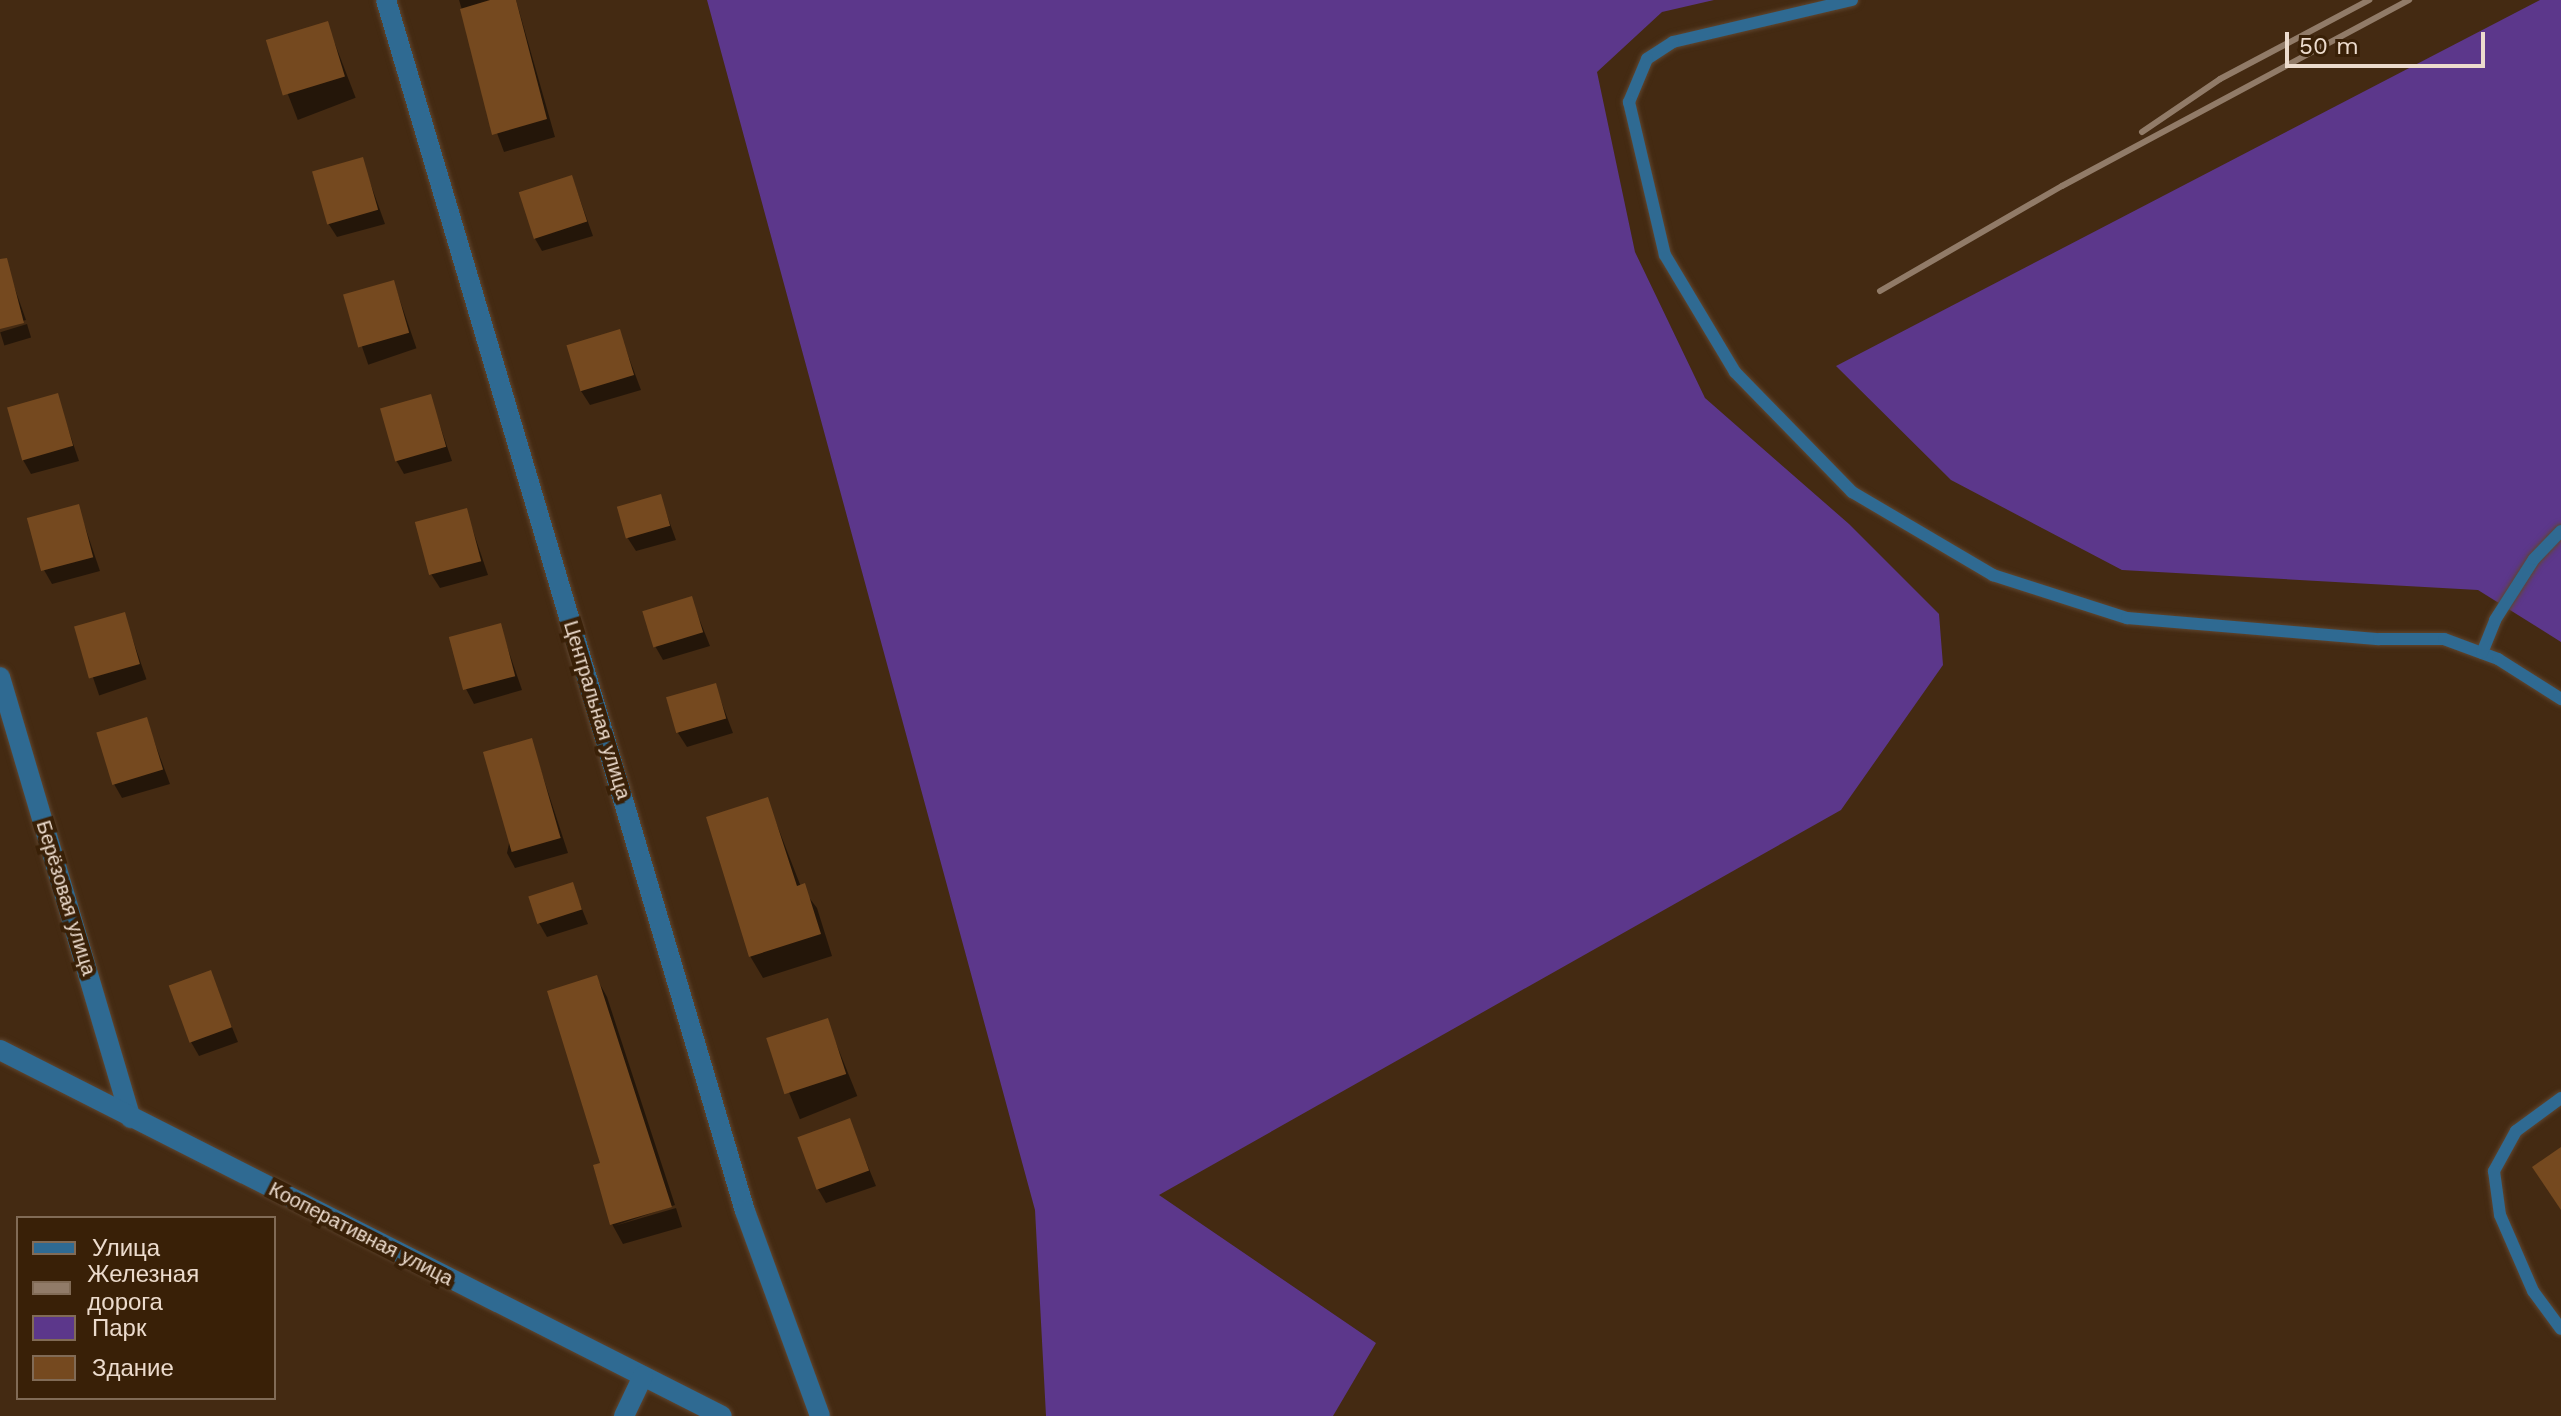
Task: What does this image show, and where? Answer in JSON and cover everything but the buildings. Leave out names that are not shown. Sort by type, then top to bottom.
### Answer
[{"type":"street","name":"Центральная улица","points":[[386,0],[745,1211],[820,1416]]},
{"type":"street","name":"Берёзовая улица","points":[[0,677],[131,1118]]},
{"type":"street","name":"Кооперативная улица","points":[[0,1050],[722,1416]]},
{"type":"street","points":[[624,1416],[643,1376]]},
{"type":"lane","points":[[1852,0],[1673,42],[1647,59],[1633,83],[1629,102],[1665,255],[1735,372],[1852,492],[1993,575],[2127,618],[2379,639],[2444,639],[2482,653],[2561,699]]},
{"type":"lane","points":[[2482,653],[2495,620],[2534,559],[2561,531]]},
{"type":"lane","points":[[2561,1098],[2516,1131],[2494,1171],[2500,1215],[2533,1291],[2561,1329]]},
{"type":"green space","points":[[707,0],[1714,0],[1662,12],[1597,72],[1635,252],[1705,398],[1849,524],[1939,614],[1943,665],[1841,810],[1159,1195],[1376,1343],[1333,1416],[1046,1416],[1035,1210]]},
{"type":"green space","points":[[2540,0],[2561,0],[2561,642],[2478,590],[2122,570],[1951,480],[1836,366]]},
{"type":"railway","points":[[2142,132],[2220,79],[2369,0]]},
{"type":"railway","points":[[1880,291],[2062,186],[2409,0]]}]
